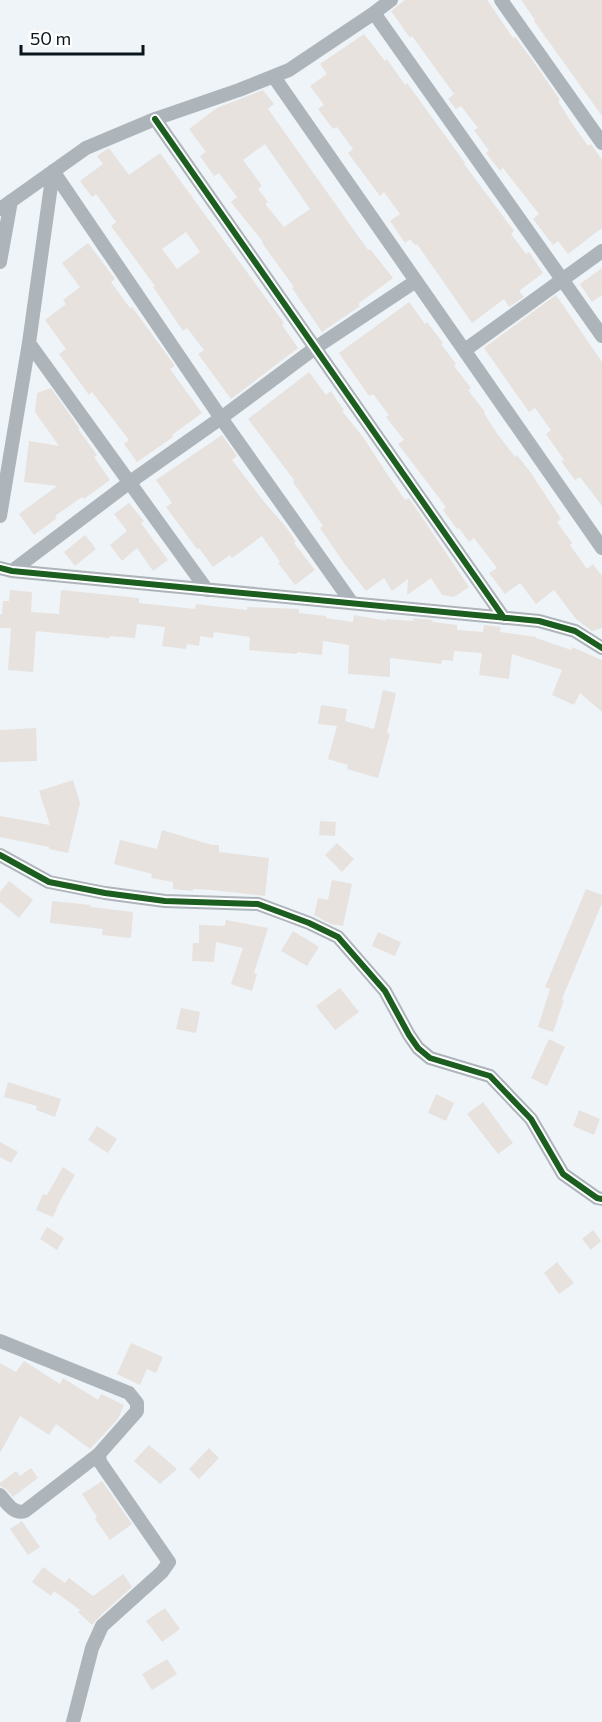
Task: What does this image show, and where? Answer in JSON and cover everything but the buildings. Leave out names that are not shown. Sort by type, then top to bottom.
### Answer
[{"type":"street","points":[[0,262],[5,205],[86,148],[155,119],[289,70],[391,0]]},
{"type":"street","points":[[501,0],[602,143]]},
{"type":"street","points":[[374,13],[602,336]]},
{"type":"street","points":[[274,77],[602,548]]},
{"type":"street","points":[[155,119],[504,618]]},
{"type":"street","points":[[0,516],[53,171]]},
{"type":"street","points":[[53,171],[221,418],[352,603]]},
{"type":"street","points":[[465,350],[602,251]]},
{"type":"street","points":[[6,569],[221,418],[315,348],[416,281]]},
{"type":"street","points":[[28,343],[207,590]]},
{"type":"street","points":[[6,569],[538,621],[575,631],[602,648]]},
{"type":"street","points":[[0,855],[50,882],[105,894],[165,901],[258,904],[309,923],[338,937],[385,991],[418,1048],[430,1058],[490,1076],[531,1119],[563,1174],[600,1195]]},
{"type":"street","points":[[0,1341],[129,1394],[137,1402],[137,1411],[99,1454],[25,1511],[20,1513],[15,1511],[0,1495]]},
{"type":"street","points":[[74,1722],[92,1647],[102,1626],[162,1572],[169,1562],[100,1462],[99,1454]]},
{"type":"cycle path","points":[[155,119],[504,618]]},
{"type":"cycle path","points":[[0,568],[12,571],[539,621],[575,631],[602,648]]},
{"type":"cycle path","points":[[0,855],[49,882],[105,893],[165,901],[258,904],[309,923],[338,937],[385,991],[418,1048],[430,1058],[490,1076],[531,1119],[563,1174],[597,1198],[602,1199]]}]
